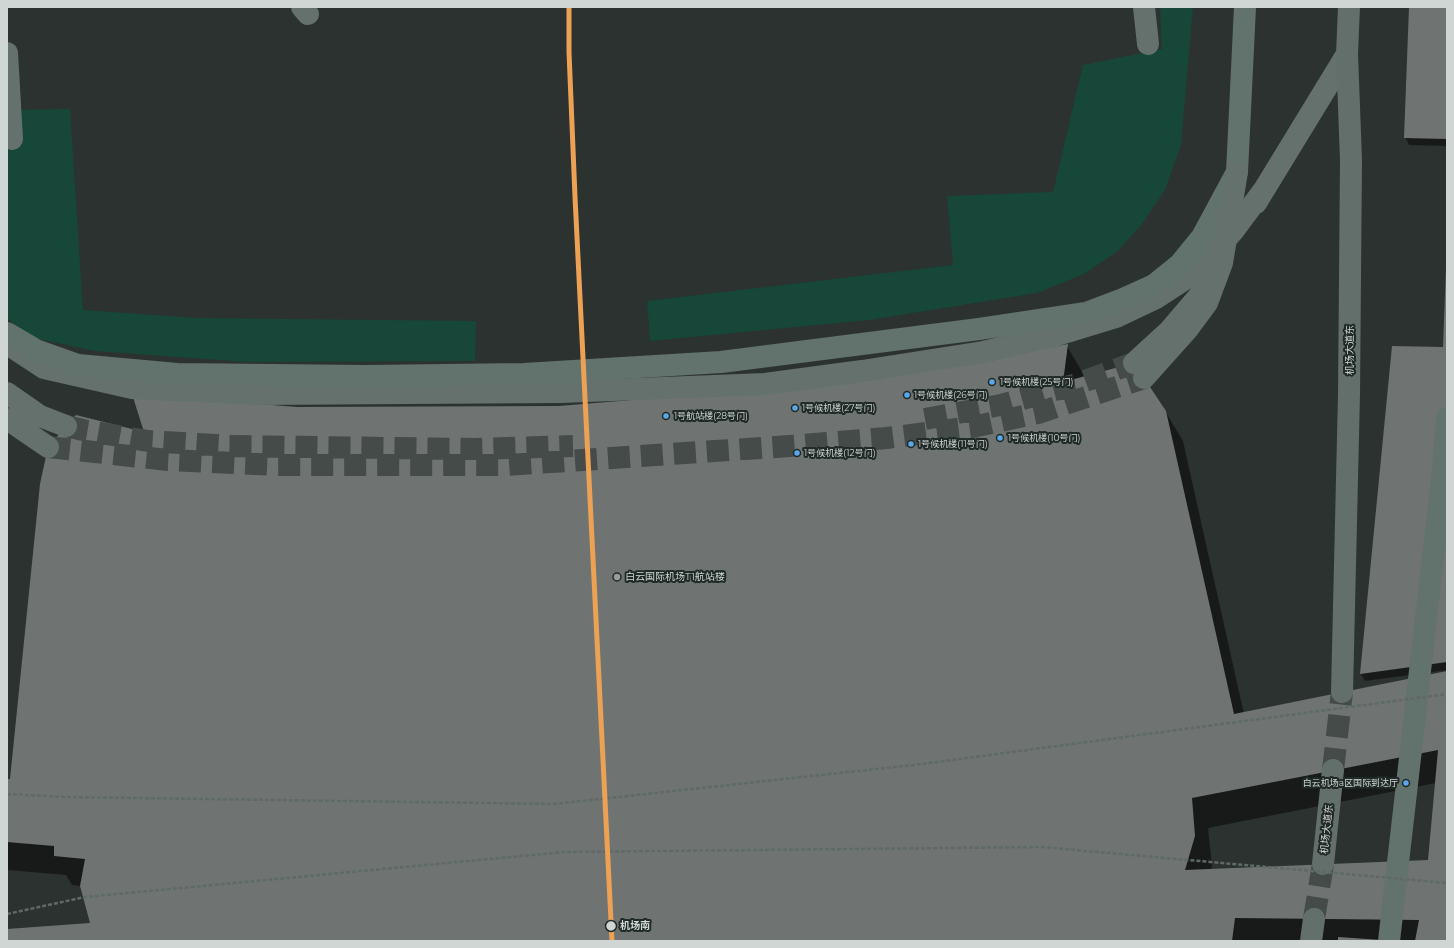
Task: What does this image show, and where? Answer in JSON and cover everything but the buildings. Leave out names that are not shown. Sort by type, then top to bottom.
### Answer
[{"type":"highway","name":"机场大道东","points":[[1342,692],[1349,394],[1350,160],[1347,54],[1349,7]]},
{"type":"highway","name":"机场大道东","points":[[1323,864],[1333,770]]},
{"type":"highway","points":[[1310,941],[1314,919]]},
{"type":"main road","points":[[7,334],[36,350],[78,364],[177,374],[366,376],[524,374],[721,362],[979,329],[1086,312],[1123,299],[1154,285],[1180,264],[1202,237],[1237,172],[1245,7]]},
{"type":"main road","points":[[1389,941],[1442,479],[1447,418]]},
{"type":"street","points":[[1144,7],[1148,44]]},
{"type":"street","points":[[7,53],[12,139]]},
{"type":"street","points":[[1237,172],[1222,263],[1206,303],[1187,330],[1139,370],[1200,294],[1263,191],[1347,54]]},
{"type":"street","points":[[7,344],[44,368],[132,388],[259,394],[561,392],[765,384],[862,371],[983,352],[1057,335],[1116,317],[1156,298],[1196,272],[1234,230],[1263,191]]},
{"type":"street","points":[[7,393],[40,416],[66,426]]},
{"type":"street","points":[[7,419],[48,447]]},
{"type":"path","points":[[7,794],[65,797],[554,804],[922,764],[1447,694]]},
{"type":"path","points":[[7,914],[85,897],[564,852],[1042,847],[1447,883]]},
{"type":"green space","points":[[1160,7],[1193,7],[1181,145],[1165,190],[1142,224],[1118,251],[1084,274],[1037,293],[869,320],[650,341],[647,301],[953,265],[947,196],[1053,192],[1083,65],[1162,49]]},
{"type":"green space","points":[[70,109],[83,310],[197,318],[476,321],[475,361],[247,362],[95,351],[29,337],[7,318],[7,110]]},
{"type":"tunnel","points":[[925,419],[1001,405],[1077,384],[1134,363]]},
{"type":"tunnel","points":[[48,447],[168,460],[277,465],[507,465],[790,446],[887,438],[972,427],[1038,413],[1144,378]]},
{"type":"tunnel","points":[[66,426],[148,441],[229,446],[474,449],[573,446]]},
{"type":"tunnel","points":[[1333,770],[1342,692]]},
{"type":"tunnel","points":[[1314,919],[1323,864]]},
{"type":"transit line","points":[[569,7],[569,52],[575,197],[612,941]]},
{"type":"place","name":"1号候机楼(25号门)","points":[[992,382]]},
{"type":"place","name":"1号候机楼(26号门)","points":[[907,395]]},
{"type":"place","name":"1号候机楼(27号门)","points":[[795,408]]},
{"type":"place","name":"1号航站楼(28号门)","points":[[666,416]]},
{"type":"place","name":"1号候机楼(10号门)","points":[[1000,438]]},
{"type":"place","name":"1号候机楼(11号门)","points":[[911,444]]},
{"type":"place","name":"1号候机楼(12号门)","points":[[797,453]]},
{"type":"place","name":"白云国际机场T1航站楼","points":[[617,577]]},
{"type":"place","name":"白云机场a区国际到达厅","points":[[1406,783]]},
{"type":"place","name":"机场南","points":[[611,926]]}]
